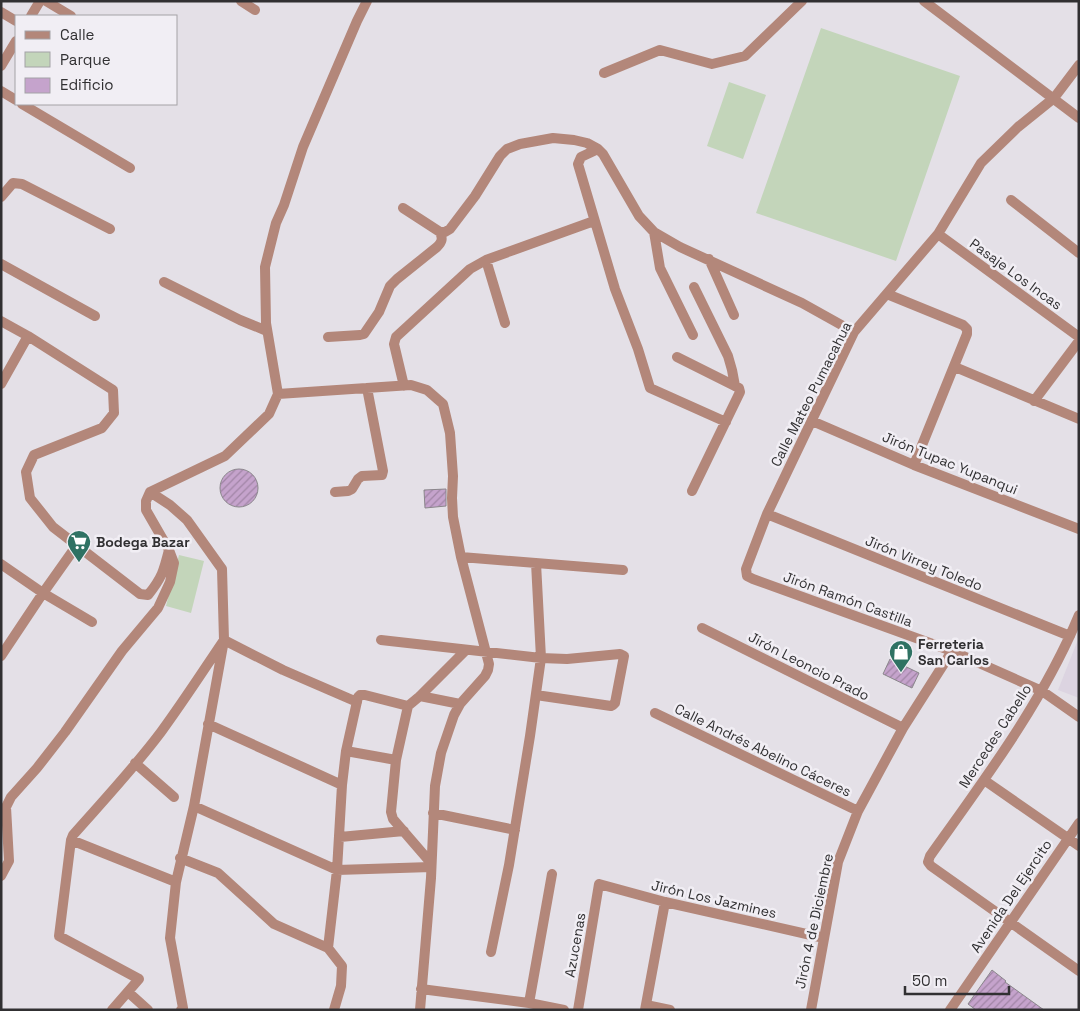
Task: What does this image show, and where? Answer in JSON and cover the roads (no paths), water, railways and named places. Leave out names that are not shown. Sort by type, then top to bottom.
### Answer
[{"type":"street","points":[[32,15],[40,1]]},
{"type":"street","points":[[46,1],[69,15]]},
{"type":"street","points":[[241,1],[255,10]]},
{"type":"street","points":[[1,876],[9,861],[6,807],[65,732],[122,652],[158,608],[170,582],[174,563],[169,550],[146,510],[146,501],[150,492],[225,456],[269,414],[278,394],[266,323],[265,267],[276,223],[284,205],[303,147],[367,1]]},
{"type":"street","points":[[604,73],[660,50],[712,64],[745,56],[802,1]]},
{"type":"street","points":[[924,1],[1079,118]]},
{"type":"street","points":[[1,12],[15,20]]},
{"type":"street","points":[[1,66],[15,43]]},
{"type":"street","name":"Calle Mateo Pumacahua","points":[[746,569],[767,514],[854,332],[938,234],[981,163],[1018,128],[1054,98],[1079,65]]},
{"type":"street","points":[[1,91],[15,99]]},
{"type":"street","points":[[24,105],[130,168]]},
{"type":"street","points":[[440,232],[450,229],[475,196],[500,156],[508,149],[520,144],[553,138],[587,143],[603,154],[639,216],[654,232],[680,247],[810,307],[854,332]]},
{"type":"street","points":[[598,149],[581,157],[578,164],[614,289],[638,348],[650,388],[726,422]]},
{"type":"street","points":[[1,198],[13,183],[22,184],[110,229]]},
{"type":"street","points":[[1011,200],[1079,253]]},
{"type":"street","points":[[328,337],[360,336],[364,334],[379,312],[390,286],[437,248],[441,242],[443,238],[440,232],[403,208]]},
{"type":"street","points":[[404,386],[394,344],[396,337],[470,269],[486,260],[594,221]]},
{"type":"street","points":[[654,232],[660,268],[693,335]]},
{"type":"street","name":"Pasaje Los Incas","points":[[938,234],[1079,337]]},
{"type":"street","points":[[709,259],[734,315]]},
{"type":"street","points":[[486,260],[505,322]]},
{"type":"street","points":[[1,264],[95,316]]},
{"type":"street","points":[[164,282],[240,320],[268,331]]},
{"type":"street","points":[[694,287],[728,356],[735,386]]},
{"type":"street","points":[[887,294],[963,325],[967,329],[968,334],[914,465]]},
{"type":"street","points":[[1,321],[113,390],[114,413],[102,428],[34,455],[26,472],[30,498],[53,527],[140,594],[148,595],[156,586],[164,571],[169,550]]},
{"type":"street","points":[[1,384],[28,336]]},
{"type":"street","points":[[1034,401],[1079,341]]},
{"type":"street","points":[[677,357],[739,388],[740,392],[692,491]]},
{"type":"street","points":[[955,367],[1079,419]]},
{"type":"street","points":[[278,394],[411,385],[427,390],[443,404],[450,433],[453,516],[461,557],[489,664],[485,676],[460,704],[454,715],[441,753],[435,786],[420,1010]]},
{"type":"street","points":[[335,492],[352,489],[362,476],[382,475],[383,471],[367,388]]},
{"type":"street","name":"Jirón Tupac Yupanqui","points":[[812,421],[914,465],[1079,529]]},
{"type":"street","points":[[150,492],[170,505],[187,520],[222,569],[224,640],[194,806],[180,858],[170,938],[181,1010]]},
{"type":"street","name":"Jirón Virrey Toledo","points":[[767,514],[1070,636]]},
{"type":"street","points":[[1,656],[78,545]]},
{"type":"street","points":[[461,557],[623,570]]},
{"type":"street","points":[[491,952],[515,830],[541,658],[536,563]]},
{"type":"street","points":[[1,564],[43,593],[92,622]]},
{"type":"street","name":"Jirón Ramón Castilla","points":[[746,569],[747,576],[752,579],[952,651],[1042,691],[1079,717]]},
{"type":"street","name":"Mercedes Cabello","points":[[1009,923],[928,862],[930,856],[984,780],[1042,691],[1079,615]]},
{"type":"street","name":"Jirón Leoncio Prado","points":[[702,628],[903,728]]},
{"type":"street","points":[[224,640],[283,670],[357,702]]},
{"type":"street","points":[[112,1010],[139,979],[59,936],[71,840],[73,835],[160,734],[224,640]]},
{"type":"street","points":[[381,640],[541,658],[567,659],[620,654],[624,656],[613,705],[611,706],[536,696]]},
{"type":"street","points":[[431,865],[393,819],[391,812],[396,760],[408,706],[466,650]]},
{"type":"street","name":"Jirón 4 de Diciembre","points":[[810,1010],[838,862],[858,811],[903,728],[952,651]]},
{"type":"street","points":[[328,948],[337,870],[346,751],[358,697],[365,695],[408,706]]},
{"type":"street","points":[[420,696],[460,704]]},
{"type":"street","name":"Calle Andrés Abelino Cáceres","points":[[655,713],[858,811]]},
{"type":"street","points":[[208,724],[342,785]]},
{"type":"street","points":[[346,751],[396,760]]},
{"type":"street","points":[[135,763],[174,797]]},
{"type":"street","points":[[984,780],[1079,846]]},
{"type":"street","points":[[194,806],[337,870],[431,865]]},
{"type":"street","points":[[433,813],[515,830]]},
{"type":"street","name":"Avenida Del Ejercito","points":[[953,1009],[1009,923],[1079,823]]},
{"type":"street","points":[[340,837],[404,831]]},
{"type":"street","points":[[71,840],[176,882]]},
{"type":"street","points":[[180,858],[218,872],[274,924],[328,948],[342,966],[341,986],[334,1010]]},
{"type":"street","points":[[529,1003],[552,874]]},
{"type":"street","name":"Jirón Los Jazmines","points":[[599,884],[665,902],[824,938]]},
{"type":"street","name":"Azucenas","points":[[578,1010],[599,884]]},
{"type":"street","points":[[665,902],[645,1007],[670,1010]]},
{"type":"street","points":[[1009,923],[1079,971]]},
{"type":"street","points":[[421,989],[529,1003],[564,1010]]},
{"type":"street","points":[[128,992],[148,1010]]},
{"type":"place","name":"Bodega Bazar","points":[[79,563]]},
{"type":"place","name":"Ferreteria San Carlos","points":[[901,673]]}]
